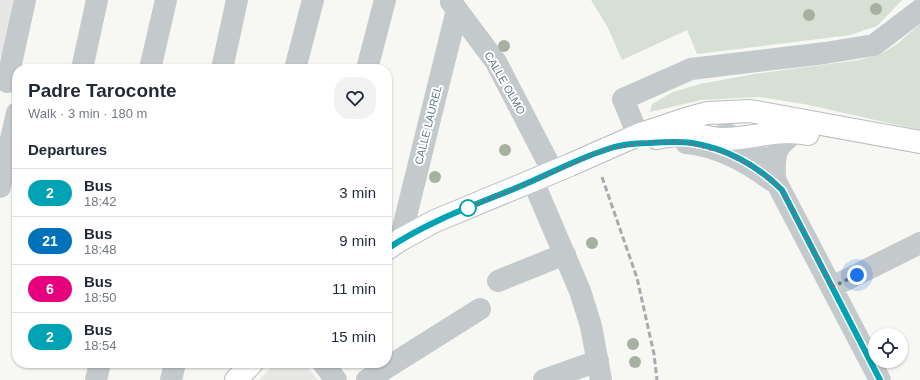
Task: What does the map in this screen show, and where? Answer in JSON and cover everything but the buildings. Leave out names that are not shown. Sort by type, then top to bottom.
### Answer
[{"type":"main road","points":[[392,242],[435,221],[606,149],[689,118],[708,113],[750,111],[920,142]]},
{"type":"main road","points":[[643,136],[695,135],[717,139],[729,136],[796,132],[920,154]]},
{"type":"main road","points":[[236,380],[247,368]]},
{"type":"street","points":[[8,82],[25,0]]},
{"type":"street","points":[[83,64],[97,0]]},
{"type":"street","points":[[151,64],[166,0]]},
{"type":"street","points":[[223,64],[237,0]]},
{"type":"street","points":[[296,64],[313,0]]},
{"type":"street","points":[[368,64],[385,0]]},
{"type":"street","name":"CALLE OLMO","points":[[453,5],[496,62],[562,168]]},
{"type":"street","name":"CALLE LAUREL","points":[[392,238],[453,5]]},
{"type":"street","points":[[643,136],[623,99],[691,69],[826,53],[874,45],[920,10]]},
{"type":"street","points":[[762,114],[746,116],[729,122],[728,143],[773,180],[832,287],[880,380]]},
{"type":"street","points":[[643,136],[676,124],[693,124],[715,129],[729,136]]},
{"type":"street","points":[[773,180],[774,164],[780,144],[796,132]]},
{"type":"street","points":[[0,186],[12,134]]},
{"type":"street","points":[[643,136],[693,144],[726,153],[748,164],[773,180]]},
{"type":"street","points":[[533,181],[580,291],[591,326],[600,371],[544,380]]},
{"type":"street","points":[[832,287],[920,243]]},
{"type":"street","points":[[498,281],[565,254]]},
{"type":"street","points":[[392,364],[480,308]]},
{"type":"street","points":[[96,380],[99,368]]},
{"type":"street","points":[[171,380],[174,368]]},
{"type":"street","points":[[327,368],[336,380]]},
{"type":"street","points":[[367,380],[386,368]]},
{"type":"shaded area","points":[[0,0],[16,0],[7,59],[0,57]]},
{"type":"shaded area","points":[[591,0],[902,0],[877,26],[850,35],[697,54],[687,30],[622,60],[607,26]]},
{"type":"shaded area","points":[[920,24],[920,130],[804,104],[758,97],[701,100],[650,112],[652,104],[673,92],[700,84],[754,74],[859,60],[881,54],[897,44]]},
{"type":"shaded area","points":[[271,368],[308,368],[318,380],[259,380]]},
{"type":"railway","points":[[602,177],[637,278],[654,354],[657,380]]},
{"type":"bus line","name":"2","points":[[392,246],[435,221],[606,149],[633,144],[658,142],[678,142],[711,148],[743,161],[772,181],[782,190],[880,380]]},
{"type":"route","points":[[468,208],[463,210],[606,149],[642,143],[678,142],[693,144],[726,153],[743,161],[772,181],[782,190],[832,287],[857,275]]}]
